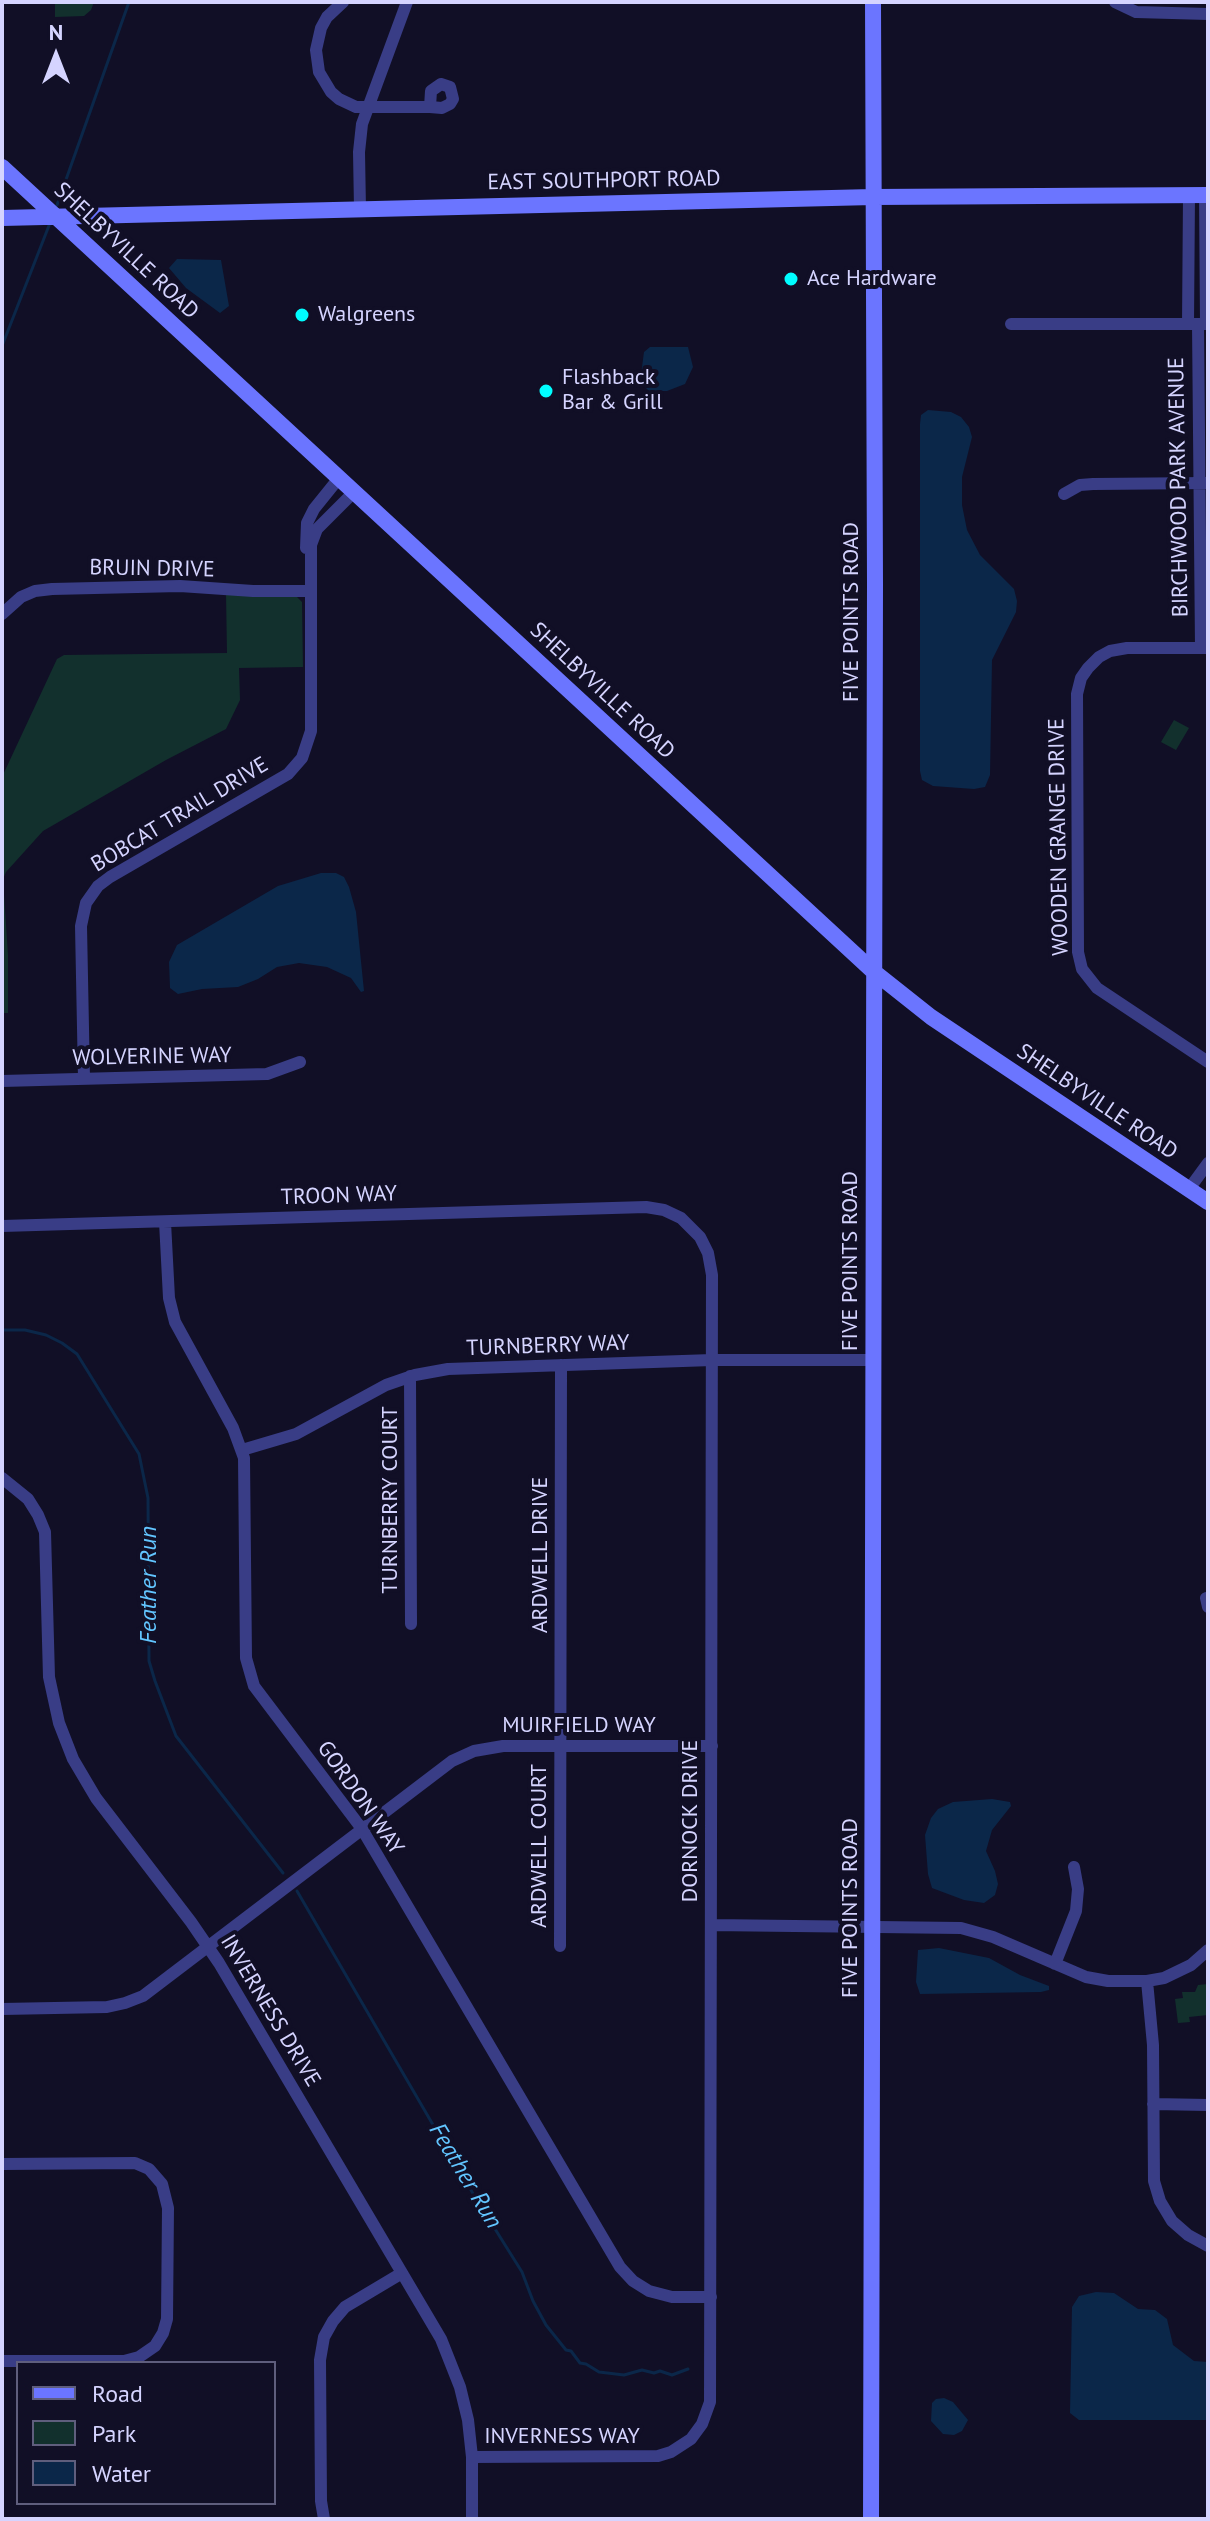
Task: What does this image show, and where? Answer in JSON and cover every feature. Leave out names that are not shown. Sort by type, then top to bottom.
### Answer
[{"type":"main road","name":"FIVE POINTS ROAD","points":[[871,2519],[873,2]]},
{"type":"main road","name":"SHELBYVILLE ROAD","points":[[2,167],[873,971],[944,1026],[1206,1198]]},
{"type":"main road","name":"EAST SOUTHPORT ROAD","points":[[2,218],[873,197],[1201,195]]},
{"type":"street","points":[[343,2],[327,17],[321,28],[316,62],[324,82],[339,99],[356,107],[430,107]]},
{"type":"street","points":[[360,209],[359,145],[367,108],[407,2]]},
{"type":"street","points":[[1115,2],[1136,12],[1208,14]]},
{"type":"street","name":"BIRCHWOOD PARK AVENUE","points":[[1201,195],[1205,648]]},
{"type":"street","points":[[1011,324],[1200,324]]},
{"type":"street","name":"BOBCAT TRAIL DRIVE","points":[[310,591],[305,539],[307,523],[339,478]]},
{"type":"street","points":[[1064,494],[1080,485],[1203,483]]},
{"type":"street","name":"BOBCAT TRAIL DRIVE","points":[[84,1079],[81,926],[86,903],[98,886],[110,877],[288,774],[302,758],[311,731],[311,545],[317,529],[354,492]]},
{"type":"street","name":"BRUIN DRIVE","points":[[2,614],[21,597],[52,589],[180,586],[310,591]]},
{"type":"street","name":"WOODEN GRANGE DRIVE","points":[[1205,648],[1116,650],[1105,653],[1093,662],[1081,678],[1077,694],[1078,952],[1082,969],[1097,988],[1208,1062]]},
{"type":"street","name":"WOLVERINE WAY","points":[[2,1081],[267,1074],[300,1062]]},
{"type":"street","points":[[1189,1189],[1208,1163]]},
{"type":"street","name":"TROON WAY","points":[[2,1226],[641,1207],[655,1208],[677,1216]]},
{"type":"street","name":"DORNOCK DRIVE","points":[[677,1216],[700,1237],[710,1258],[712,1275],[710,2402],[706,2416],[694,2435]]},
{"type":"street","name":"GORDON WAY","points":[[165,1222],[168,1292],[175,1322],[233,1428],[245,1465],[246,1658],[256,1690],[362,1829],[620,2267],[629,2278],[649,2291],[672,2297],[711,2297]]},
{"type":"street","name":"TURNBERRY WAY","points":[[242,1450],[296,1434],[379,1389],[410,1376],[448,1369],[712,1360],[874,1360]]},
{"type":"street","name":"ARDWELL DRIVE","points":[[560,1746],[561,1365]]},
{"type":"street","name":"TURNBERRY COURT","points":[[410,1376],[411,1624]]},
{"type":"street","name":"INVERNESS DRIVE","points":[[2,1478],[28,1499],[43,1528],[47,1551],[48,1667],[54,1705],[66,1742],[96,1798],[208,1946],[437,2331],[454,2370],[466,2410],[472,2457],[472,2519]]},
{"type":"street","name":"MUIRFIELD WAY","points":[[2,2009],[107,2007],[151,1991],[452,1761],[474,1751],[503,1746],[712,1746]]},
{"type":"street","name":"ARDWELL COURT","points":[[560,1746],[560,1946]]},
{"type":"street","points":[[1055,1964],[1076,1911],[1078,1889],[1074,1867]]},
{"type":"street","points":[[711,1925],[947,1926],[974,1930],[1086,1977],[1101,1980],[1147,1981],[1164,1978],[1181,1971],[1208,1950]]},
{"type":"street","points":[[1147,1981],[1153,2032],[1154,2181],[1162,2206],[1174,2223],[1208,2246]]},
{"type":"street","points":[[1153,2104],[1208,2105]]},
{"type":"street","points":[[2,2164],[126,2162],[146,2169],[159,2180],[167,2198],[168,2314],[161,2338],[155,2346],[144,2355],[124,2361],[2,2361]]},
{"type":"street","points":[[324,2519],[321,2501],[320,2355],[324,2337],[345,2307],[402,2273]]},
{"type":"street","name":"INVERNESS WAY","points":[[472,2457],[649,2458],[671,2452],[694,2435]]},
{"type":"green space","points":[[55,2],[94,2],[84,16],[55,17]]},
{"type":"green space","points":[[226,594],[297,597],[302,602],[303,667],[239,668],[240,700],[226,729],[43,831],[6,872],[3,879],[8,1013],[2,1013],[2,777],[57,659],[64,655],[227,653]]},
{"type":"green space","points":[[1174,720],[1189,728],[1176,750],[1161,742]]},
{"type":"green space","points":[[1208,1984],[1208,2015],[1189,2017],[1190,2022],[1178,2023],[1175,1999],[1183,1998],[1182,1992],[1195,1992],[1198,1985]]},
{"type":"water","points":[[177,259],[221,260],[229,306],[220,313],[186,288],[169,268]]},
{"type":"water","points":[[650,347],[688,347],[693,367],[685,384],[667,391],[649,391],[640,382],[644,352]]},
{"type":"water","points":[[928,410],[951,412],[961,417],[969,427],[972,437],[962,477],[962,505],[967,530],[980,555],[1014,589],[1017,601],[1016,612],[992,660],[990,775],[985,787],[974,789],[933,786],[922,780],[920,771],[920,424],[921,415]]},
{"type":"water","points":[[321,873],[336,873],[344,877],[349,887],[356,912],[364,991],[361,992],[351,978],[327,967],[299,963],[277,967],[238,987],[178,994],[170,988],[169,962],[177,945],[278,886]]},
{"type":"water","points":[[992,1799],[1010,1802],[1011,1806],[992,1830],[986,1851],[998,1884],[995,1895],[984,1903],[964,1900],[932,1888],[925,1835],[931,1818],[938,1809],[953,1802]]},
{"type":"water","points":[[939,1948],[989,1958],[1049,1986],[1049,1990],[920,1994],[916,1982],[918,1950]]},
{"type":"water","points":[[1096,2292],[1114,2293],[1138,2309],[1155,2310],[1167,2319],[1173,2345],[1194,2361],[1208,2362],[1208,2420],[1079,2420],[1070,2413],[1072,2307],[1079,2296]]},
{"type":"water","points":[[944,2398],[953,2402],[968,2420],[962,2431],[954,2435],[943,2434],[931,2421],[932,2403]]},
{"type":"waterway","points":[[57,205],[129,2]]},
{"type":"waterway","points":[[2,346],[50,223]]},
{"type":"waterway","name":"Feather Run","points":[[2,1330],[25,1330],[46,1335],[77,1354],[139,1454],[148,1498],[149,1661],[155,1681],[176,1736],[283,1873]]},
{"type":"waterway","name":"Feather Run","points":[[297,1891],[522,2272],[546,2325],[566,2350],[571,2351],[580,2363],[599,2372],[624,2375],[642,2370],[672,2375],[688,2369]]},
{"type":"place","name":"Ace Hardware","points":[[791,279]]},
{"type":"place","name":"Walgreens","points":[[302,315]]},
{"type":"place","name":"Flashback Bar & Grill","points":[[546,391]]}]
